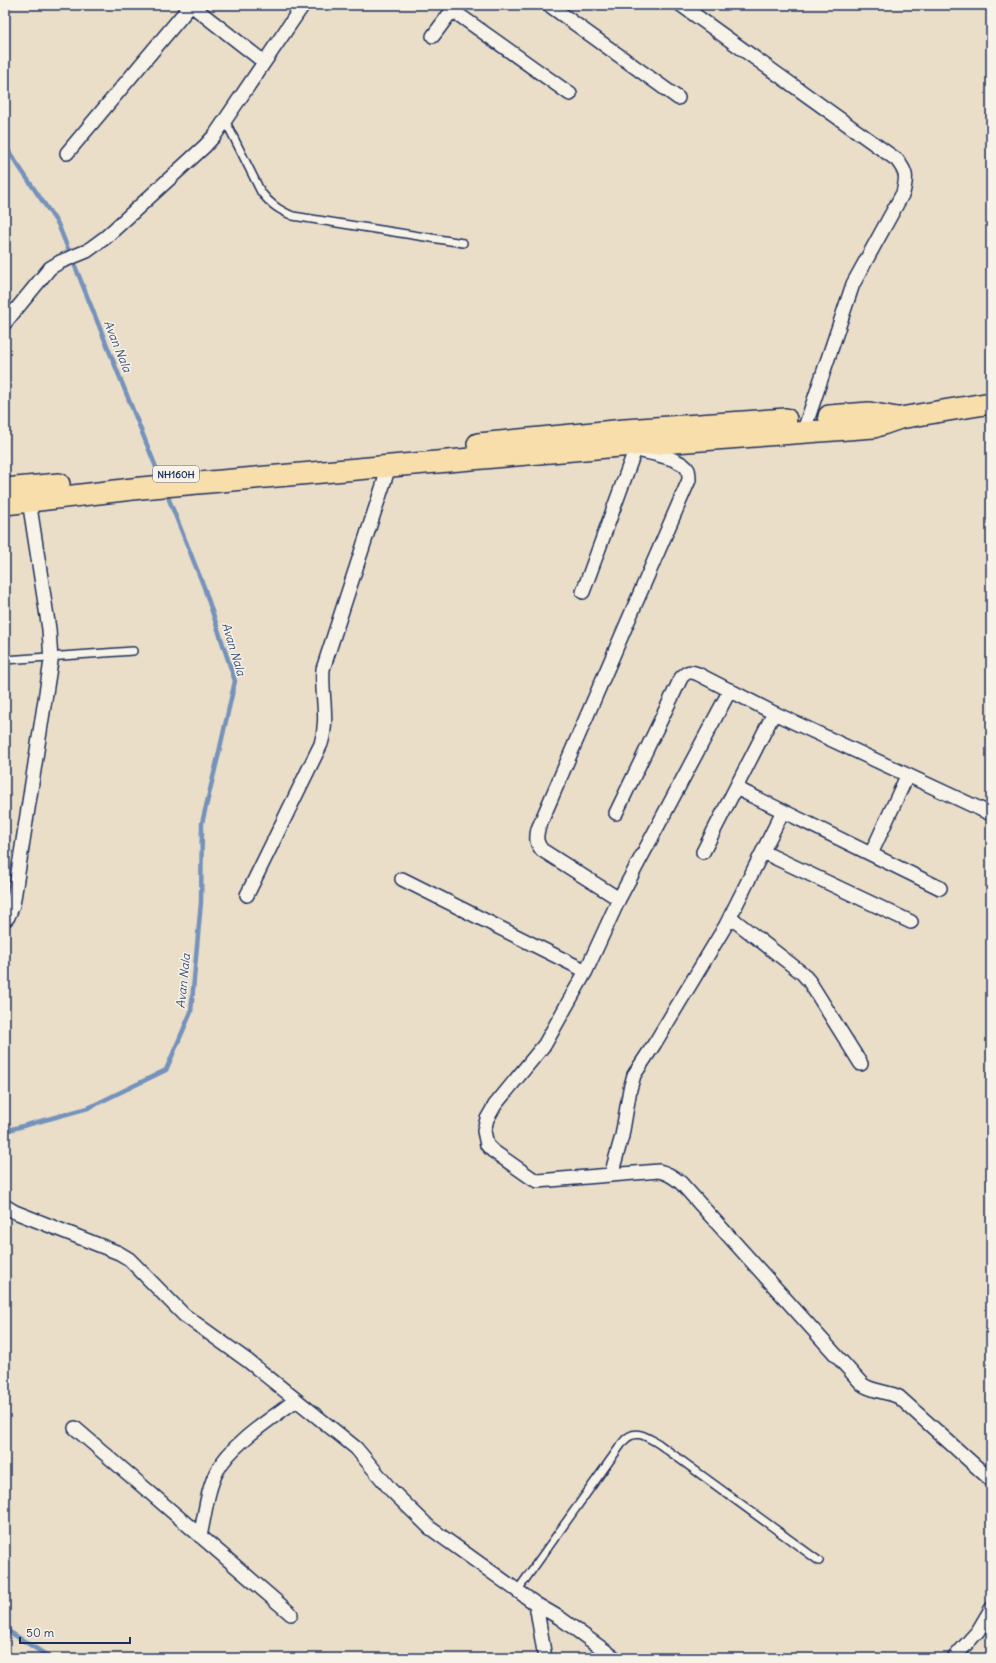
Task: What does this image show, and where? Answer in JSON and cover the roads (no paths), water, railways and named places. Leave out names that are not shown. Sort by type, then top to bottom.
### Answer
[{"type":"main road","points":[[213,476],[389,467],[805,425],[868,413],[900,418],[991,403]]},
{"type":"main road","points":[[213,476],[637,441]]},
{"type":"main road","name":"NH160H","points":[[28,494],[213,476]]},
{"type":"main road","points":[[5,489],[28,494]]},
{"type":"main road","points":[[5,504],[28,494]]},
{"type":"street","points":[[67,153],[191,5],[264,62]]},
{"type":"street","points":[[5,323],[50,268],[60,262],[87,251],[106,237],[205,146],[225,120],[303,5]]},
{"type":"street","points":[[549,5],[678,98]]},
{"type":"street","points":[[681,5],[897,160],[905,170],[906,180],[903,193],[853,284],[805,425]]},
{"type":"street","points":[[433,36],[454,8],[570,94]]},
{"type":"street","points":[[583,592],[637,441],[683,465],[688,470],[689,480],[538,829],[536,837],[538,845],[542,850],[620,899]]},
{"type":"street","points":[[248,895],[321,744],[326,722],[322,683],[323,669],[389,467]]},
{"type":"street","points":[[5,920],[8,917],[12,905],[49,680],[51,656],[49,628],[28,494]]},
{"type":"street","points":[[616,813],[681,678],[686,673],[690,672],[698,674],[774,713],[991,814]]},
{"type":"street","points":[[730,690],[620,899],[586,971],[545,1044],[495,1105],[487,1119],[484,1131],[487,1145],[533,1179],[538,1181],[659,1171],[666,1172],[681,1183],[862,1384],[872,1390],[889,1393],[899,1397],[991,1480]]},
{"type":"street","points":[[704,852],[774,713]]},
{"type":"street","points":[[871,854],[907,776]]},
{"type":"street","points":[[736,788],[940,888]]},
{"type":"street","points":[[611,1175],[622,1136],[630,1089],[634,1075],[655,1043],[730,917],[783,811]]},
{"type":"street","points":[[763,852],[911,922]]},
{"type":"street","points":[[402,879],[586,971]]},
{"type":"street","points":[[730,917],[802,973],[809,981],[861,1064]]},
{"type":"street","points":[[5,1206],[15,1212],[119,1253],[129,1259],[184,1314],[248,1361],[356,1448],[392,1490],[434,1531],[517,1591],[560,1618],[615,1658]]},
{"type":"street","points":[[200,1536],[212,1483],[217,1470],[239,1444],[296,1400]]},
{"type":"street","points":[[75,1428],[291,1614]]},
{"type":"street","points":[[536,1604],[545,1658]]},
{"type":"street","points":[[954,1658],[978,1631],[991,1609]]},
{"type":"lane","points":[[225,120],[261,192],[268,201],[279,210],[293,216],[463,243]]},
{"type":"lane","points":[[5,660],[133,651]]},
{"type":"lane","points":[[517,1591],[623,1442],[628,1436],[636,1434],[659,1444],[819,1561]]},
{"type":"waterway","name":"Avan Nala","points":[[5,146],[58,224],[162,482]]},
{"type":"waterway","name":"Avan Nala","points":[[5,1131],[88,1108],[166,1070],[191,1012],[201,902],[202,823],[235,681],[204,587],[166,492]]},
{"type":"waterway","name":"Avan Nala","points":[[5,1629],[51,1658]]}]
